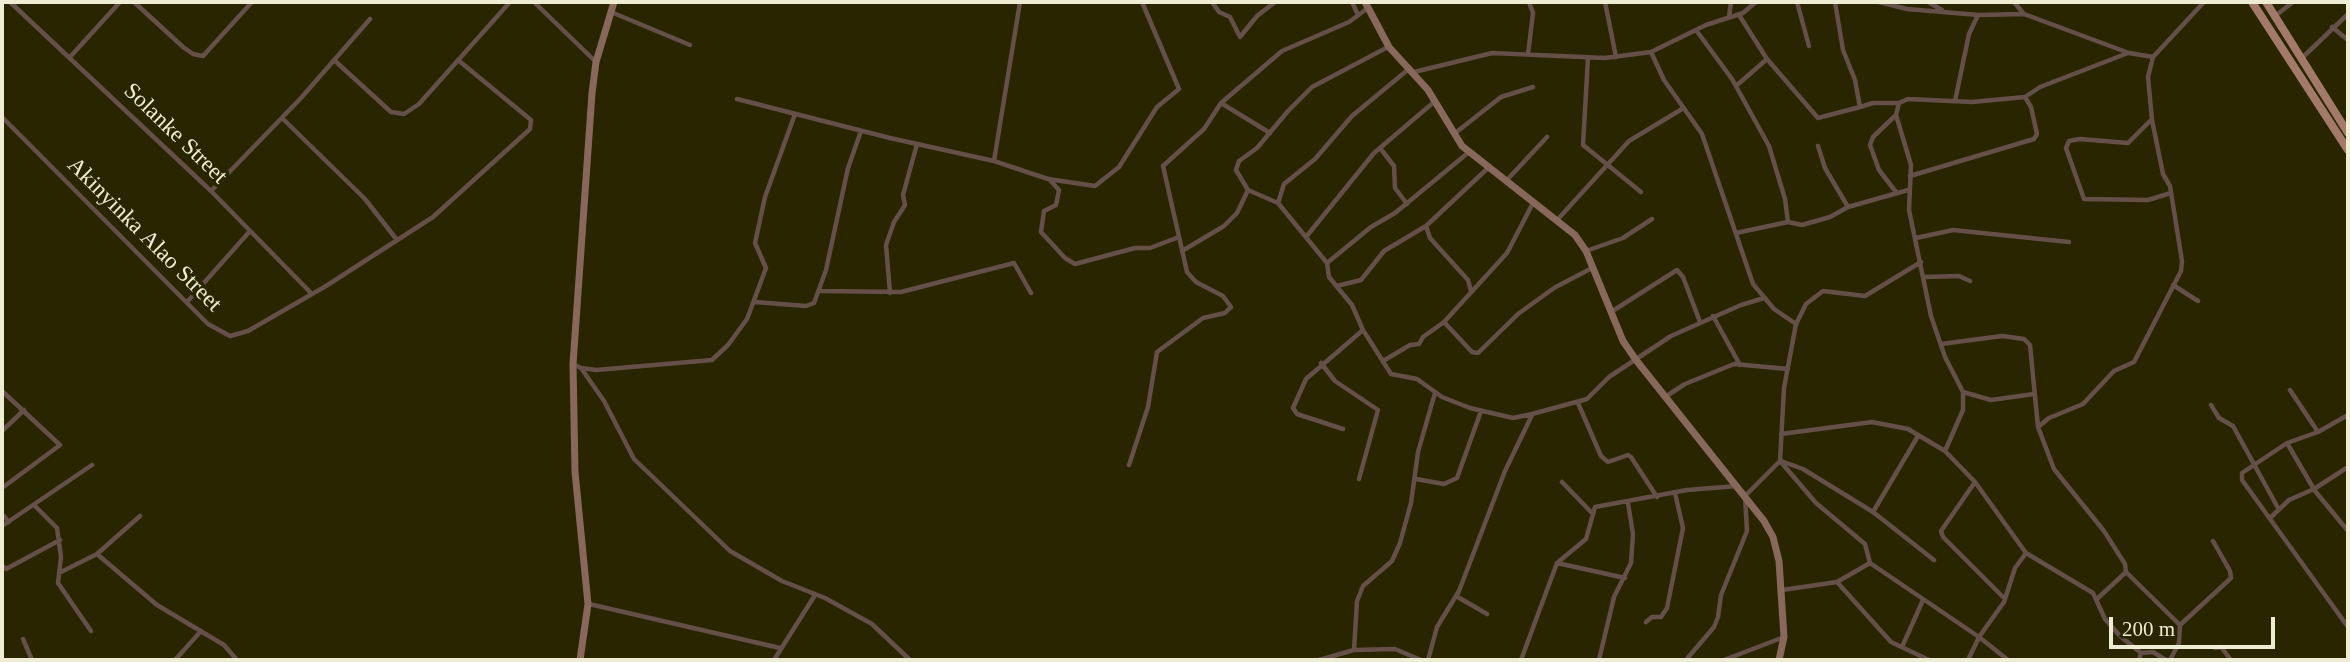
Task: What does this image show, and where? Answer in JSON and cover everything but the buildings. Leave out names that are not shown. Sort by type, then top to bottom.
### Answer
[{"type":"main road","points":[[2252,2],[2348,150]]},
{"type":"main road","points":[[2266,2],[2348,133]]},
{"type":"street","name":"Solanke Street","points":[[10,2],[211,191],[312,294]]},
{"type":"street","points":[[70,57],[120,2]]},
{"type":"street","points":[[134,2],[183,47],[193,54],[203,55],[252,2]]},
{"type":"street","points":[[334,60],[385,107],[398,115],[419,104],[510,2]]},
{"type":"street","points":[[534,2],[596,62]]},
{"type":"street","points":[[580,660],[588,604],[576,495],[577,366],[596,62],[614,2]]},
{"type":"street","points":[[994,160],[1020,2]]},
{"type":"street","points":[[737,99],[861,131],[994,160],[1048,179],[1095,187],[1119,167],[1157,107],[1179,89],[1142,2]]},
{"type":"street","points":[[1212,2],[1219,12],[1230,17],[1240,37],[1257,16],[1275,2]]},
{"type":"street","points":[[1352,2],[1358,15]]},
{"type":"street","points":[[1528,54],[1533,13],[1530,2]]},
{"type":"street","points":[[1605,2],[1616,57]]},
{"type":"street","points":[[1729,17],[1731,2]]},
{"type":"street","points":[[1278,202],[1284,184],[1315,159],[1352,116],[1412,70],[1492,53],[1588,58],[1651,52],[1696,30],[1739,15],[1756,2]]},
{"type":"street","points":[[1797,2],[1809,46]]},
{"type":"street","points":[[1835,2],[1843,50],[1855,80],[1860,107]]},
{"type":"street","points":[[1879,2],[1907,9],[1978,15],[2024,14],[2129,53],[2153,57]]},
{"type":"street","points":[[1928,2],[1942,11]]},
{"type":"street","points":[[2014,2],[2024,14]]},
{"type":"street","points":[[2038,427],[2049,418],[2082,404],[2115,371],[2134,362],[2174,285],[2182,261],[2171,193],[2152,120],[2148,78],[2153,57],[2204,2]]},
{"type":"street","points":[[2275,16],[2293,2]]},
{"type":"street","points":[[1129,464],[1148,407],[1157,352],[1203,318],[1225,313],[1231,307],[1223,296],[1191,278],[1182,251],[1163,166],[1204,129],[1221,103],[1282,51],[1358,15],[1367,5],[1389,47],[1412,70],[1453,135],[1488,168],[1558,219],[1575,235],[1586,251],[1611,312],[1636,360],[1745,496],[1773,537],[1782,590],[1784,637],[1779,660]]},
{"type":"street","points":[[611,12],[690,45]]},
{"type":"street","points":[[2301,58],[2348,14]]},
{"type":"street","points":[[1739,15],[1768,59],[1818,118],[1830,112],[1856,110],[1873,103],[1899,103],[1908,99],[1955,101],[2025,97],[2040,87],[2129,53]]},
{"type":"street","points":[[1955,101],[1969,34],[1978,15]]},
{"type":"street","points":[[211,191],[282,118],[370,19]]},
{"type":"street","points":[[2332,27],[2348,40]]},
{"type":"street","points":[[1696,30],[1735,86],[1775,161],[1788,222]]},
{"type":"street","points":[[1389,47],[1325,78],[1288,111],[1270,133],[1236,165],[1248,190],[1278,202],[1327,263],[1329,277],[1352,305],[1363,330],[1391,374],[1417,379],[1434,393],[1482,411],[1513,418],[1556,405],[1578,403],[1671,336],[1713,316],[1764,298]]},
{"type":"street","points":[[1651,52],[1682,109],[1702,134],[1753,284],[1784,318],[1796,324]]},
{"type":"street","points":[[1588,58],[1582,143],[1640,192]]},
{"type":"street","points":[[1735,86],[1768,59]]},
{"type":"street","points":[[312,294],[433,217],[530,129],[531,120],[458,60]]},
{"type":"street","points":[[1453,135],[1501,97],[1533,87]]},
{"type":"street","points":[[1910,176],[2034,139],[2037,134],[2031,107],[2025,97]]},
{"type":"street","points":[[1306,237],[1380,148],[1434,102]]},
{"type":"street","points":[[1221,103],[1270,133]]},
{"type":"street","points":[[1896,192],[1879,170],[1870,145],[1873,137],[1896,115],[1899,103]]},
{"type":"street","points":[[1558,219],[1605,164],[1629,141],[1682,109]]},
{"type":"street","points":[[577,366],[596,370],[712,360],[728,345],[747,319],[766,268],[755,243],[765,197],[795,114]]},
{"type":"street","points":[[1896,115],[1910,156],[1908,190],[1931,316],[1963,392],[1962,410],[1945,451]]},
{"type":"street","name":"Akinyinka Alao Street","points":[[2,117],[208,324],[230,336],[248,331],[312,294]]},
{"type":"street","points":[[282,118],[365,199],[397,240]]},
{"type":"street","points":[[2152,120],[2128,143],[2080,139],[2069,141],[2066,148],[2084,199],[2148,200],[2171,193]]},
{"type":"street","points":[[755,302],[811,306],[820,291],[848,169],[861,131]]},
{"type":"street","points":[[1506,182],[1547,137]]},
{"type":"street","points":[[890,293],[886,245],[894,222],[905,205],[903,195],[917,144]]},
{"type":"street","points":[[1818,146],[1825,168],[1848,206]]},
{"type":"street","points":[[1380,148],[1394,166],[1395,188],[1406,204]]},
{"type":"street","points":[[1327,263],[1371,227],[1406,204],[1469,152]]},
{"type":"street","points":[[1336,286],[1361,280],[1384,251],[1426,226],[1488,168]]},
{"type":"street","points":[[1048,179],[1059,190],[1056,205],[1044,211],[1041,232],[1074,264],[1135,248],[1150,248],[1179,237]]},
{"type":"street","points":[[1182,251],[1224,226],[1237,213],[1248,190]]},
{"type":"street","points":[[1736,233],[1788,222],[1802,225],[1830,217],[1848,206],[1908,190]]},
{"type":"street","points":[[1383,361],[1410,345],[1419,344],[1423,337],[1444,322],[1507,253],[1533,202]]},
{"type":"street","points":[[1586,251],[1623,238],[1652,219]]},
{"type":"street","points":[[1426,226],[1430,238],[1468,280],[1471,292]]},
{"type":"street","points":[[1916,239],[1953,230],[2069,242]]},
{"type":"street","points":[[187,302],[250,231]]},
{"type":"street","points":[[1921,262],[1865,296],[1823,291],[1806,304],[1796,324],[1788,369],[1780,434],[1780,461],[1816,503],[1865,544],[1870,563],[1979,637],[2008,660]]},
{"type":"street","points":[[820,291],[890,293],[1014,263],[1031,293]]},
{"type":"street","points":[[1444,322],[1472,352],[1478,353],[1536,301],[1592,268]]},
{"type":"street","points":[[1611,312],[1677,270],[1683,277],[1700,322]]},
{"type":"street","points":[[1924,277],[1959,276],[1970,281]]},
{"type":"street","points":[[2174,285],[2197,301]]},
{"type":"street","points":[[1713,316],[1740,365]]},
{"type":"street","points":[[1343,429],[1294,412],[1301,386],[1321,363],[1363,330]]},
{"type":"street","points":[[1941,344],[2002,336],[2024,339],[2033,354],[2038,427],[2054,469],[2104,531],[2125,564],[2126,572],[2180,625]]},
{"type":"street","points":[[1321,363],[1335,381],[1378,410],[1359,479]]},
{"type":"street","points":[[1665,397],[1713,371],[1740,365],[1788,369]]},
{"type":"street","points":[[577,366],[604,401],[634,459],[665,492],[730,551],[782,581],[872,624],[910,660]]},
{"type":"street","points":[[2290,390],[2318,432]]},
{"type":"street","points":[[2,391],[60,445],[2,488]]},
{"type":"street","points":[[1963,392],[1992,400],[2034,394]]},
{"type":"street","points":[[1354,650],[1357,601],[1363,586],[1392,561],[1404,530],[1416,479],[1418,452],[1434,393]]},
{"type":"street","points":[[1578,403],[1601,456],[1608,462],[1628,455],[1631,457],[1657,497]]},
{"type":"street","points":[[2211,405],[2219,418],[2233,425],[2256,462],[2278,509]]},
{"type":"street","points":[[2,430],[24,410]]},
{"type":"street","points":[[1416,479],[1444,484],[1457,478],[1482,411]]},
{"type":"street","points":[[1428,660],[1437,627],[1456,596],[1504,471],[1532,414]]},
{"type":"street","points":[[2348,415],[2318,432],[2287,443],[2242,473],[2242,480],[2348,627]]},
{"type":"street","points":[[1780,434],[1872,422],[1899,426],[1945,451],[1975,482],[2026,553],[2079,583],[2098,598],[2105,619],[2141,653],[2153,652],[2168,660],[2179,643],[2180,625],[2231,578],[2213,541]]},
{"type":"street","points":[[1873,512],[1918,436]]},
{"type":"street","points":[[2287,443],[2314,489],[2348,531]]},
{"type":"street","points":[[1686,660],[1714,628],[1718,617],[1721,594],[1747,531],[1745,496],[1780,461]]},
{"type":"street","points":[[1780,461],[1803,469],[1873,512],[1934,560]]},
{"type":"street","points":[[2,526],[92,465]]},
{"type":"street","points":[[2270,518],[2278,509],[2348,467]]},
{"type":"street","points":[[1562,482],[1591,512]]},
{"type":"street","points":[[1975,482],[1941,531],[1943,537],[2005,599]]},
{"type":"street","points":[[1521,660],[1557,563],[1586,539],[1591,512],[1600,504],[1628,503],[1675,493],[1737,486]]},
{"type":"street","points":[[1646,622],[1652,617],[1661,618],[1667,608],[1682,527],[1675,493]]},
{"type":"street","points":[[1600,660],[1602,636],[1614,597],[1625,578],[1633,546],[1628,503]]},
{"type":"street","points":[[34,505],[53,521],[60,540],[58,573],[61,589],[91,631]]},
{"type":"street","points":[[2,514],[9,522]]},
{"type":"street","points":[[58,573],[97,554],[140,516]]},
{"type":"street","points":[[2,565],[6,569],[60,540]]},
{"type":"street","points":[[1968,660],[1979,637],[2005,599],[2015,568],[2026,553]]},
{"type":"street","points":[[97,554],[157,605],[224,645],[237,660]]},
{"type":"street","points":[[1557,563],[1625,578]]},
{"type":"street","points":[[1782,590],[1837,582],[1870,563]]},
{"type":"street","points":[[2098,598],[2126,572]]},
{"type":"street","points":[[1837,582],[1869,621],[1891,642],[1929,660]]},
{"type":"street","points":[[774,660],[816,595]]},
{"type":"street","points":[[1456,596],[1487,614]]},
{"type":"street","points":[[1902,647],[1923,600]]},
{"type":"street","points":[[588,604],[780,648]]},
{"type":"street","points":[[175,660],[201,631]]},
{"type":"street","points":[[1724,660],[1784,637]]},
{"type":"street","points":[[23,639],[32,660]]},
{"type":"street","points":[[2215,648],[2221,647],[2231,660]]},
{"type":"street","points":[[1319,660],[1354,650],[1395,649],[1421,660]]},
{"type":"street","points":[[2139,660],[2141,653]]}]
